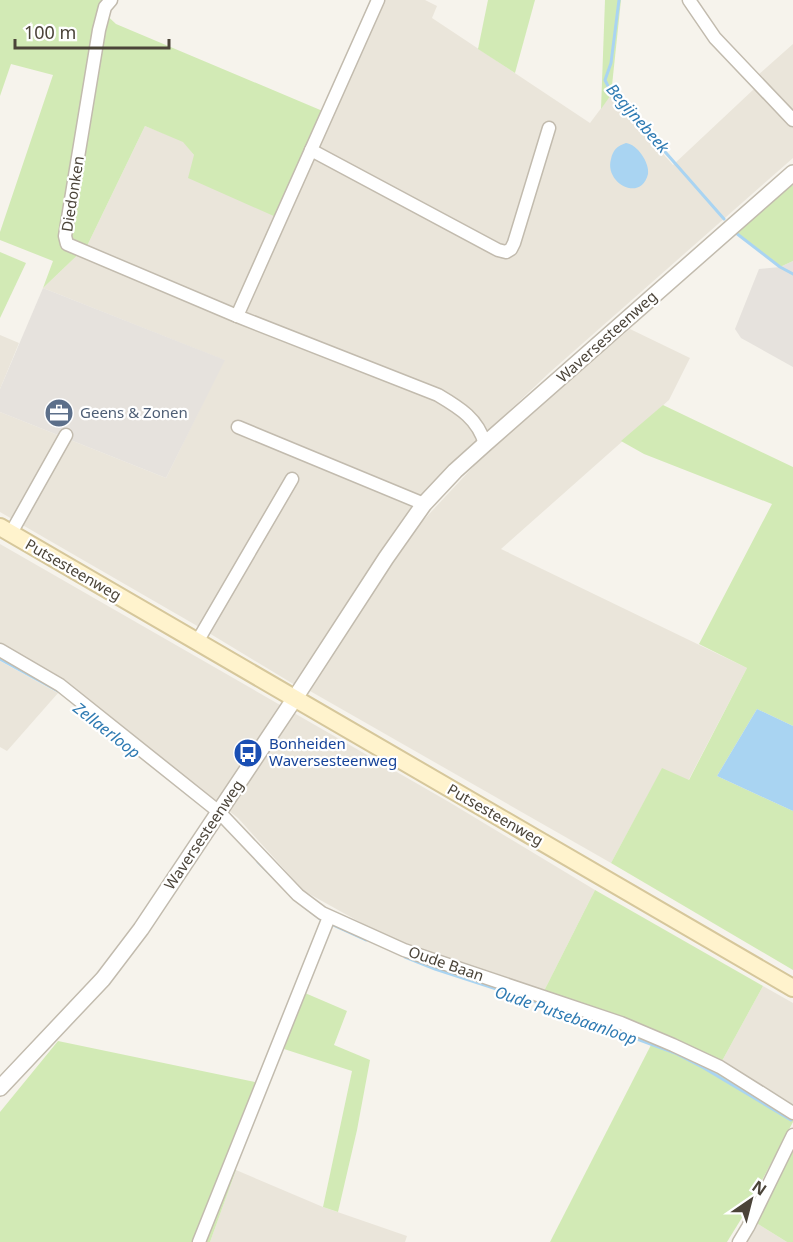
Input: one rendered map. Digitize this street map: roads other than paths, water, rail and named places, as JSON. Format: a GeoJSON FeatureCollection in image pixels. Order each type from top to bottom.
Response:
{"type":"FeatureCollection","features":[{"type":"Feature","properties":{"kind":"main road","name":"Putsesteenweg"},"geometry":{"type":"LineString","coordinates":[[6,530],[793,988]]}},
{"type":"Feature","properties":{"kind":"street","name":"Diedonken"},"geometry":{"type":"LineString","coordinates":[[111,0],[105,7],[99,30],[65,236],[67,244],[237,316],[438,395],[471,418],[481,431],[485,444]]}},
{"type":"Feature","properties":{"kind":"street"},"geometry":{"type":"LineString","coordinates":[[237,316],[378,0]]}},
{"type":"Feature","properties":{"kind":"street"},"geometry":{"type":"LineString","coordinates":[[690,0],[707,28],[727,52],[793,120]]}},
{"type":"Feature","properties":{"kind":"street"},"geometry":{"type":"LineString","coordinates":[[311,150],[498,250],[506,252],[514,243],[549,128]]}},
{"type":"Feature","properties":{"kind":"street","name":"Waversesteenweg"},"geometry":{"type":"LineString","coordinates":[[0,1088],[103,979],[141,929],[424,504],[485,444],[793,173]]}},
{"type":"Feature","properties":{"kind":"street"},"geometry":{"type":"LineString","coordinates":[[238,427],[424,504]]}},
{"type":"Feature","properties":{"kind":"street","name":"Putsesteenweg"},"geometry":{"type":"LineString","coordinates":[[6,530],[66,435]]}},
{"type":"Feature","properties":{"kind":"street"},"geometry":{"type":"LineString","coordinates":[[197,642],[292,479]]}},
{"type":"Feature","properties":{"kind":"street","name":"Oude Baan"},"geometry":{"type":"LineString","coordinates":[[0,650],[60,685],[219,813],[298,895],[329,917],[404,950],[621,1023],[720,1067],[793,1113]]}},
{"type":"Feature","properties":{"kind":"street"},"geometry":{"type":"LineString","coordinates":[[199,1242],[329,917]]}},
{"type":"Feature","properties":{"kind":"street"},"geometry":{"type":"LineString","coordinates":[[739,1242],[793,1135]]}},
{"type":"Feature","properties":{"kind":"water"},"geometry":{"type":"Polygon","coordinates":[[[626,143],[638,150],[647,165],[648,174],[644,183],[638,187],[631,188],[618,182],[610,168],[614,151],[626,143]]]}},
{"type":"Feature","properties":{"kind":"water"},"geometry":{"type":"Polygon","coordinates":[[[757,709],[793,726],[793,811],[717,776],[757,709]]]}},
{"type":"Feature","properties":{"kind":"waterway","name":"Begijnebeek"},"geometry":{"type":"LineString","coordinates":[[619,0],[611,63],[605,80],[609,88],[724,219]]}},
{"type":"Feature","properties":{"kind":"waterway","name":"Begijnebeek"},"geometry":{"type":"LineString","coordinates":[[736,233],[780,267],[793,274]]}},
{"type":"Feature","properties":{"kind":"waterway","name":"Zellaerloop"},"geometry":{"type":"LineString","coordinates":[[0,659],[58,691]]}},
{"type":"Feature","properties":{"kind":"waterway","name":"Zellaerloop"},"geometry":{"type":"LineString","coordinates":[[258,862],[281,885]]}},
{"type":"Feature","properties":{"kind":"waterway","name":"Zellaerloop"},"geometry":{"type":"LineString","coordinates":[[301,904],[323,921]]}},
{"type":"Feature","properties":{"kind":"waterway","name":"Oude Putsebaanloop"},"geometry":{"type":"LineString","coordinates":[[333,925],[366,940]]}},
{"type":"Feature","properties":{"kind":"waterway","name":"Oude Putsebaanloop"},"geometry":{"type":"LineString","coordinates":[[405,957],[675,1053],[791,1120]]}},
{"type":"Feature","properties":{"kind":"place","name":"Geens & Zonen"},"geometry":{"type":"Point","coordinates":[59,413]}},
{"type":"Feature","properties":{"kind":"place","name":"Bonheiden Waversesteenweg"},"geometry":{"type":"Point","coordinates":[248,753]}}]}
